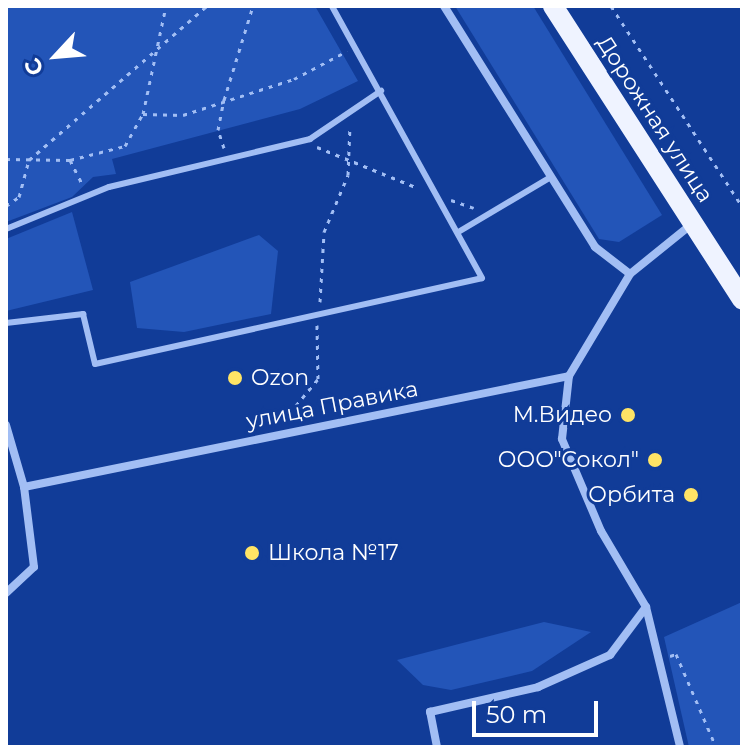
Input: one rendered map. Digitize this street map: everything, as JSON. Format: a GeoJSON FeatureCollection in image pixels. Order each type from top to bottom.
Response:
{"type":"FeatureCollection","features":[{"type":"Feature","properties":{"kind":"main road","name":"Дорожная улица"},"geometry":{"type":"LineString","coordinates":[[553,6],[742,299]]}},
{"type":"Feature","properties":{"kind":"street"},"geometry":{"type":"LineString","coordinates":[[444,6],[595,247],[630,274]]}},
{"type":"Feature","properties":{"kind":"street"},"geometry":{"type":"LineString","coordinates":[[680,747],[646,607],[601,531],[562,439],[569,376],[630,274],[693,223]]}},
{"type":"Feature","properties":{"kind":"street","name":"улица Правика"},"geometry":{"type":"LineString","coordinates":[[24,487],[569,376]]}},
{"type":"Feature","properties":{"kind":"street"},"geometry":{"type":"LineString","coordinates":[[6,425],[24,487],[34,567],[6,593]]}},
{"type":"Feature","properties":{"kind":"street"},"geometry":{"type":"LineString","coordinates":[[437,747],[430,712],[538,687],[610,655],[646,607]]}},
{"type":"Feature","properties":{"kind":"lane"},"geometry":{"type":"LineString","coordinates":[[6,323],[83,314],[95,364],[482,278],[460,231],[332,6]]}},
{"type":"Feature","properties":{"kind":"lane"},"geometry":{"type":"LineString","coordinates":[[6,229],[89,196],[301,141],[381,91]]}},
{"type":"Feature","properties":{"kind":"lane"},"geometry":{"type":"LineString","coordinates":[[460,231],[551,177]]}},
{"type":"Feature","properties":{"kind":"path"},"geometry":{"type":"LineString","coordinates":[[6,159],[70,160],[125,146],[143,114],[163,40],[166,6]]}},
{"type":"Feature","properties":{"kind":"path"},"geometry":{"type":"LineString","coordinates":[[6,206],[19,197],[29,160],[163,40],[207,6]]}},
{"type":"Feature","properties":{"kind":"path"},"geometry":{"type":"LineString","coordinates":[[228,159],[218,130],[253,6]]}},
{"type":"Feature","properties":{"kind":"path"},"geometry":{"type":"LineString","coordinates":[[611,6],[742,206]]}},
{"type":"Feature","properties":{"kind":"path"},"geometry":{"type":"LineString","coordinates":[[143,114],[183,115],[294,79],[355,46]]}},
{"type":"Feature","properties":{"kind":"path"},"geometry":{"type":"LineString","coordinates":[[278,427],[318,379],[317,315],[324,232],[349,160],[351,111]]}},
{"type":"Feature","properties":{"kind":"path"},"geometry":{"type":"LineString","coordinates":[[301,141],[440,197],[489,213]]}},
{"type":"Feature","properties":{"kind":"path"},"geometry":{"type":"LineString","coordinates":[[70,160],[89,196]]}},
{"type":"Feature","properties":{"kind":"path"},"geometry":{"type":"LineString","coordinates":[[658,659],[676,654],[716,747]]}},
{"type":"Feature","properties":{"kind":"shaded area"},"geometry":{"type":"Polygon","coordinates":[[[6,6],[315,6],[358,81],[300,109],[112,159],[116,174],[93,177],[72,197],[6,222],[6,6]]]}},
{"type":"Feature","properties":{"kind":"shaded area"},"geometry":{"type":"Polygon","coordinates":[[[455,6],[533,6],[662,215],[619,242],[599,239],[455,6]]]}},
{"type":"Feature","properties":{"kind":"shaded area"},"geometry":{"type":"Polygon","coordinates":[[[72,212],[93,290],[6,311],[6,239],[72,212]]]}},
{"type":"Feature","properties":{"kind":"shaded area"},"geometry":{"type":"Polygon","coordinates":[[[259,235],[278,251],[271,314],[184,332],[137,328],[130,282],[259,235]]]}},
{"type":"Feature","properties":{"kind":"shaded area"},"geometry":{"type":"Polygon","coordinates":[[[742,602],[742,747],[689,747],[664,637],[742,602]]]}},
{"type":"Feature","properties":{"kind":"shaded area"},"geometry":{"type":"Polygon","coordinates":[[[544,622],[591,632],[532,671],[451,690],[423,685],[397,660],[544,622]]]}},
{"type":"Feature","properties":{"kind":"place","name":"Ozon"},"geometry":{"type":"Point","coordinates":[235,378]}},
{"type":"Feature","properties":{"kind":"place","name":"М.Видео"},"geometry":{"type":"Point","coordinates":[628,415]}},
{"type":"Feature","properties":{"kind":"place","name":"ООО\"Сокол\""},"geometry":{"type":"Point","coordinates":[655,460]}},
{"type":"Feature","properties":{"kind":"place","name":"Орбита"},"geometry":{"type":"Point","coordinates":[691,495]}},
{"type":"Feature","properties":{"kind":"place","name":"Школа №17"},"geometry":{"type":"Point","coordinates":[252,553]}}]}
